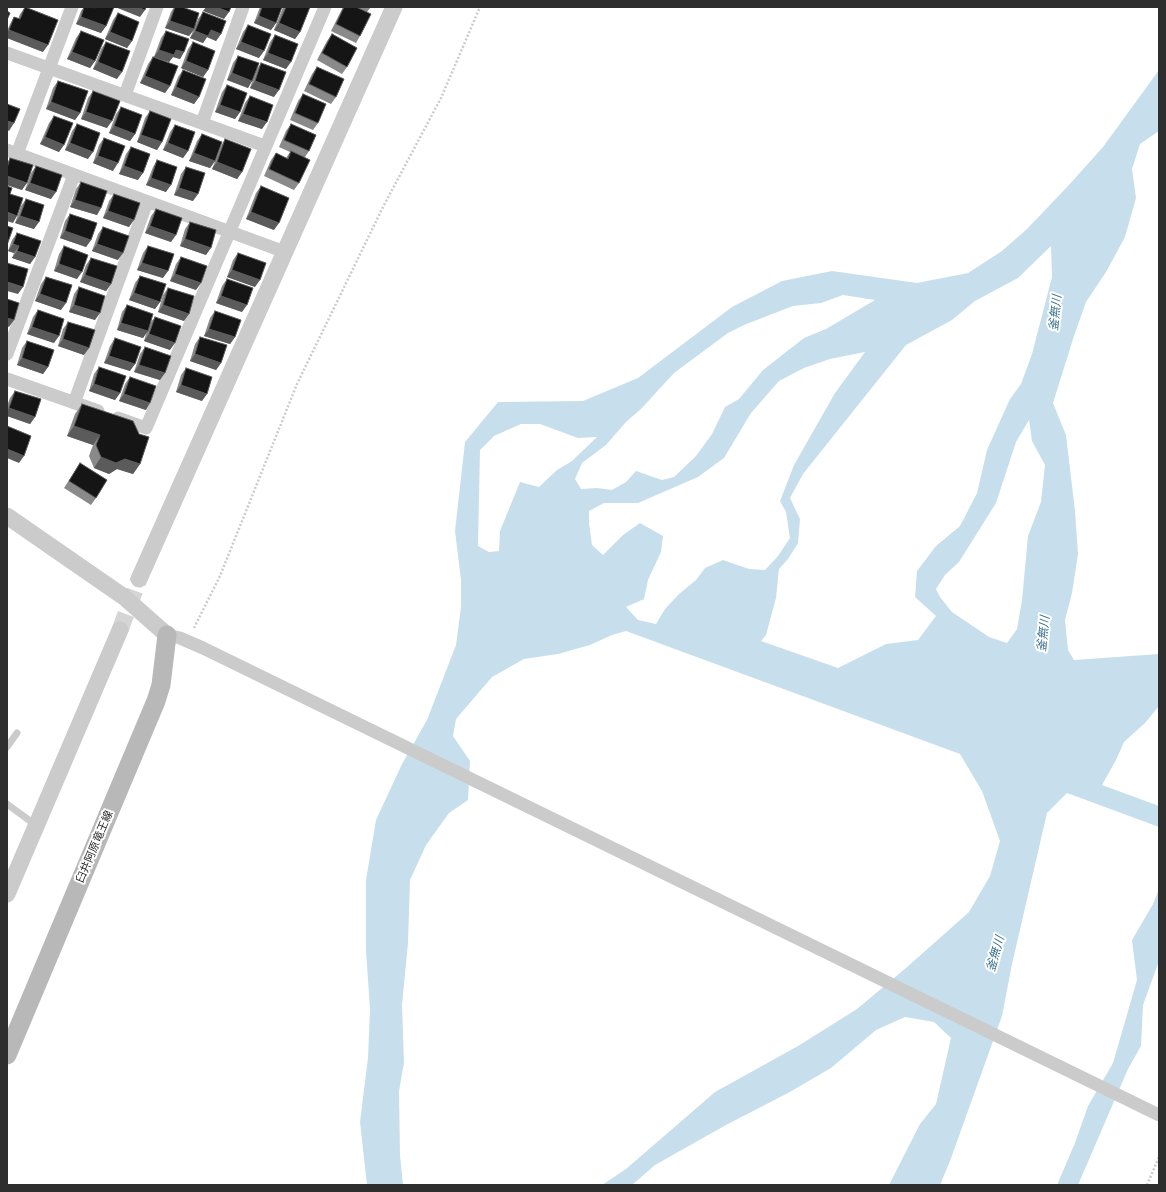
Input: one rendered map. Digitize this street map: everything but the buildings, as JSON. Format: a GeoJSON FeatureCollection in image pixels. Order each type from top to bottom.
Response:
{"type":"FeatureCollection","features":[{"type":"Feature","properties":{"kind":"main road","name":"臼井阿原竜王線"},"geometry":{"type":"LineString","coordinates":[[7,1055],[156,701],[161,685],[167,635]]}},
{"type":"Feature","properties":{"kind":"street"},"geometry":{"type":"LineString","coordinates":[[72,7],[50,68],[12,152],[285,252]]}},
{"type":"Feature","properties":{"kind":"street"},"geometry":{"type":"LineString","coordinates":[[125,95],[158,7]]}},
{"type":"Feature","properties":{"kind":"street"},"geometry":{"type":"LineString","coordinates":[[202,124],[243,7]]}},
{"type":"Feature","properties":{"kind":"street"},"geometry":{"type":"LineString","coordinates":[[7,379],[146,428],[325,7]]}},
{"type":"Feature","properties":{"kind":"street"},"geometry":{"type":"LineString","coordinates":[[139,579],[394,7]]}},
{"type":"Feature","properties":{"kind":"street"},"geometry":{"type":"LineString","coordinates":[[7,53],[265,146]]}},
{"type":"Feature","properties":{"kind":"street"},"geometry":{"type":"LineString","coordinates":[[7,354],[74,175]]}},
{"type":"Feature","properties":{"kind":"street"},"geometry":{"type":"LineString","coordinates":[[74,402],[147,202]]}},
{"type":"Feature","properties":{"kind":"street"},"geometry":{"type":"LineString","coordinates":[[7,516],[124,597],[167,635],[201,647],[1159,1115]]}},
{"type":"Feature","properties":{"kind":"street"},"geometry":{"type":"LineString","coordinates":[[7,894],[120,630]]}},
{"type":"Feature","properties":{"kind":"lane"},"geometry":{"type":"LineString","coordinates":[[7,747],[17,733]]}},
{"type":"Feature","properties":{"kind":"lane"},"geometry":{"type":"LineString","coordinates":[[7,804],[37,826]]}},
{"type":"Feature","properties":{"kind":"path"},"geometry":{"type":"LineString","coordinates":[[187,641],[220,576],[297,384],[383,207],[441,98],[480,7]]}},
{"type":"Feature","properties":{"kind":"path"},"geometry":{"type":"LineString","coordinates":[[1147,1185],[1159,1157]]}},
{"type":"Feature","properties":{"kind":"water","name":"釜無川"},"geometry":{"type":"Polygon","coordinates":[[[1159,70],[1159,131],[1140,144],[1132,169],[1136,198],[1125,237],[1106,272],[1086,302],[1053,403],[1066,435],[1075,511],[1078,554],[1072,593],[1065,620],[1068,650],[1074,660],[1159,654],[1159,706],[1145,723],[1124,742],[1102,785],[1159,806],[1159,827],[1067,793],[1047,813],[1012,964],[1002,1016],[940,1185],[889,1185],[920,1124],[936,1104],[951,1038],[934,1022],[905,1017],[876,1030],[831,1068],[655,1165],[632,1185],[602,1185],[626,1169],[715,1092],[798,1046],[857,1009],[906,968],[969,912],[990,876],[1000,841],[982,791],[960,754],[626,631],[612,635],[590,645],[558,654],[524,659],[492,677],[456,719],[453,736],[470,761],[468,800],[449,813],[426,845],[410,880],[408,943],[402,1005],[404,1063],[399,1091],[400,1155],[403,1185],[367,1185],[360,1122],[368,1058],[370,1009],[366,951],[366,880],[376,820],[402,764],[427,720],[456,645],[461,607],[461,580],[455,531],[465,442],[498,402],[583,401],[638,378],[732,307],[782,281],[832,271],[917,283],[968,273],[1002,251],[1027,229],[1103,147],[1159,70]],[[1051,246],[1018,278],[975,301],[952,320],[906,345],[803,474],[790,498],[800,519],[798,543],[788,559],[779,569],[776,598],[766,635],[761,641],[838,668],[886,644],[918,640],[936,616],[915,597],[917,571],[936,546],[960,526],[977,493],[987,450],[1010,399],[1021,384],[1032,354],[1052,277],[1051,246]],[[843,295],[821,303],[793,306],[744,325],[728,333],[674,373],[641,409],[626,422],[606,445],[582,463],[575,479],[581,489],[597,488],[612,490],[626,482],[636,471],[662,480],[674,477],[696,456],[712,434],[725,407],[739,399],[763,370],[804,338],[826,329],[875,300],[843,295]],[[865,352],[830,359],[804,368],[779,381],[751,413],[724,458],[698,477],[638,503],[604,503],[589,511],[592,545],[603,555],[623,535],[640,523],[663,536],[661,552],[648,580],[644,599],[626,607],[638,620],[656,624],[665,609],[679,594],[696,580],[705,568],[723,560],[749,569],[765,570],[778,556],[790,538],[786,512],[780,501],[794,465],[835,393],[865,352]],[[1029,420],[1016,442],[996,503],[959,562],[945,575],[936,589],[940,597],[952,612],[989,637],[1007,643],[1017,629],[1022,600],[1028,536],[1041,502],[1045,465],[1032,441],[1029,420]],[[521,424],[494,436],[480,450],[478,546],[489,552],[499,551],[500,531],[520,482],[539,487],[557,470],[572,461],[597,437],[578,438],[540,424],[521,424]]]}},
{"type":"Feature","properties":{"kind":"water"},"geometry":{"type":"Polygon","coordinates":[[[1159,889],[1159,961],[1143,1005],[1141,1046],[1128,1069],[1078,1185],[1057,1185],[1075,1143],[1088,1106],[1113,1063],[1137,980],[1132,940],[1153,904],[1159,889]]]}},
{"type":"Feature","properties":{"kind":"tunnel"},"geometry":{"type":"LineString","coordinates":[[120,630],[139,579]]}}]}
